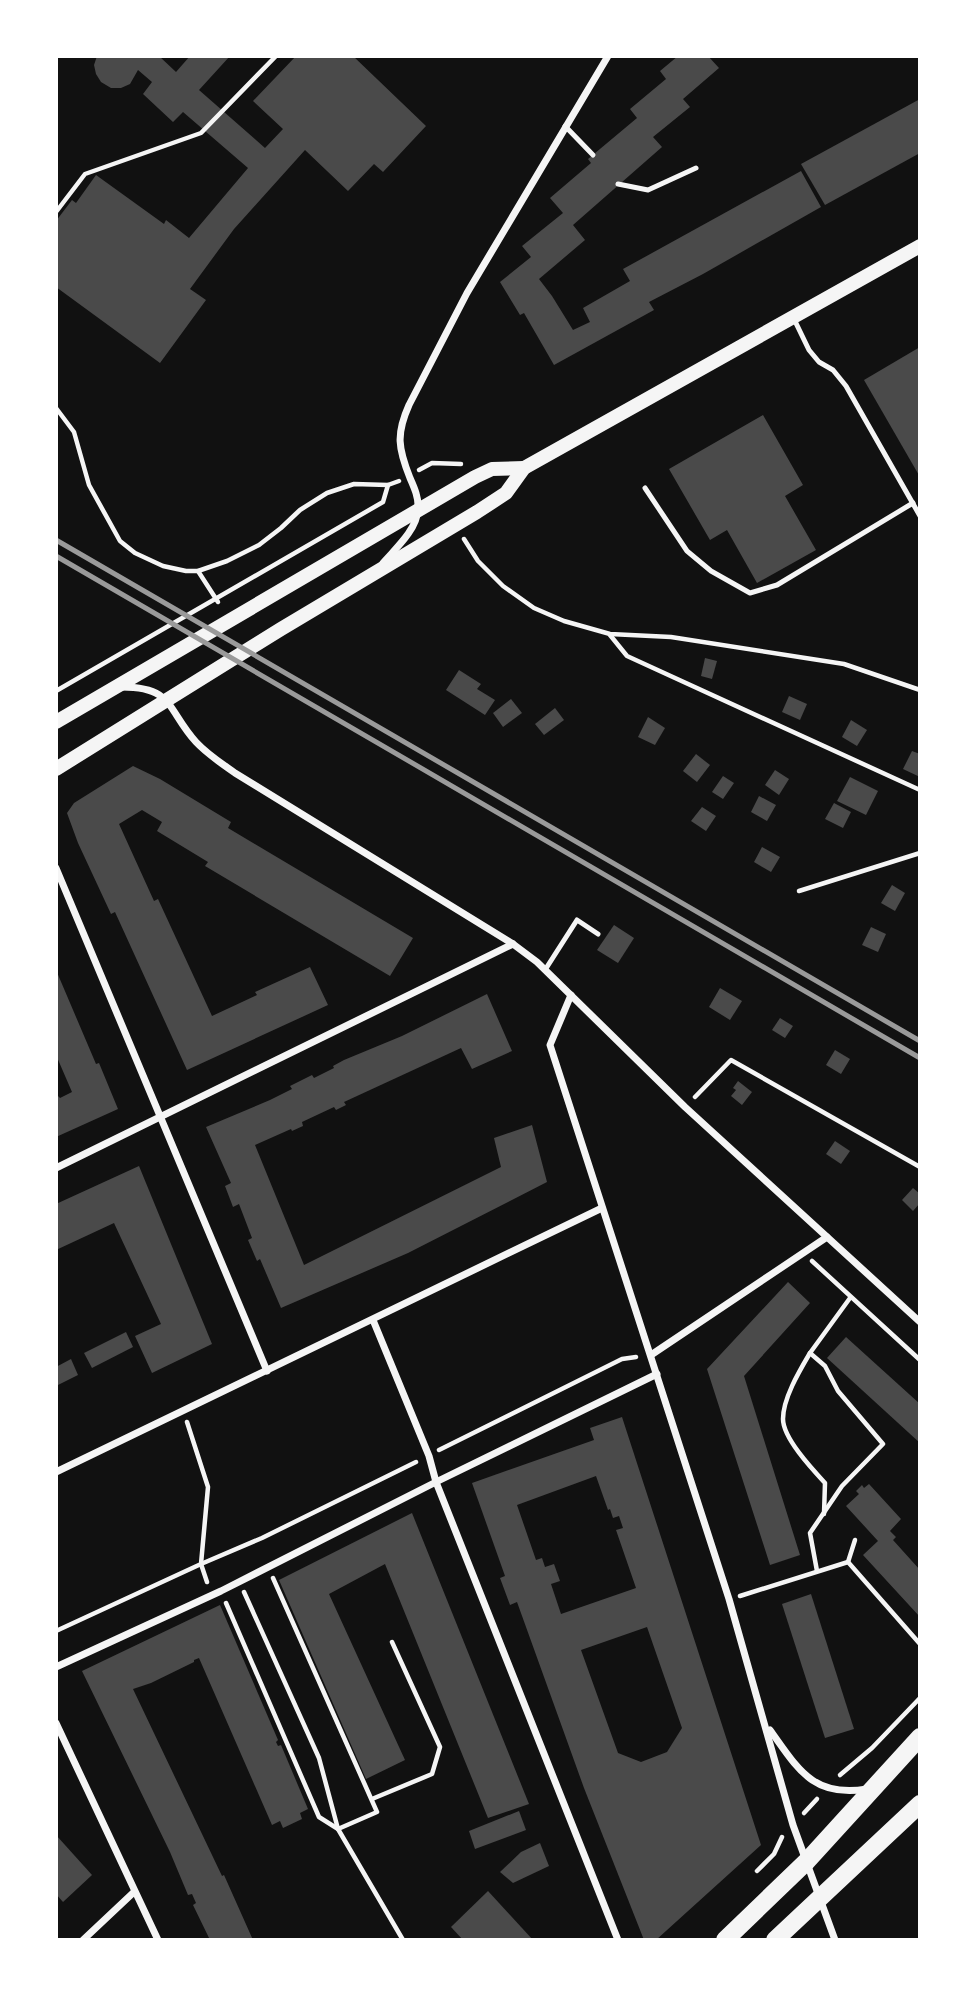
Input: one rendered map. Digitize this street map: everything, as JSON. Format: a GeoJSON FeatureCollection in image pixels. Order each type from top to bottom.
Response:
{"type":"FeatureCollection","features":[{"type":"Feature","properties":{"kind":"main road"},"geometry":{"type":"LineString","coordinates":[[56,769],[506,494],[524,468],[920,246]]}},
{"type":"Feature","properties":{"kind":"main road"},"geometry":{"type":"LineString","coordinates":[[56,722],[419,508],[492,469],[524,468]]}},
{"type":"Feature","properties":{"kind":"main road"},"geometry":{"type":"LineString","coordinates":[[725,1940],[807,1861],[920,1737]]}},
{"type":"Feature","properties":{"kind":"main road"},"geometry":{"type":"LineString","coordinates":[[775,1940],[920,1804]]}},
{"type":"Feature","properties":{"kind":"street"},"geometry":{"type":"LineString","coordinates":[[373,575],[407,534],[419,508],[416,489],[400,446],[401,421],[441,341],[608,56]]}},
{"type":"Feature","properties":{"kind":"street"},"geometry":{"type":"LineString","coordinates":[[117,687],[140,687],[157,693],[167,700],[194,741],[235,773],[513,944],[545,970],[685,1107],[920,1322]]}},
{"type":"Feature","properties":{"kind":"street"},"geometry":{"type":"LineString","coordinates":[[56,868],[267,1371]]}},
{"type":"Feature","properties":{"kind":"street"},"geometry":{"type":"LineString","coordinates":[[56,1168],[513,944]]}},
{"type":"Feature","properties":{"kind":"street"},"geometry":{"type":"LineString","coordinates":[[571,995],[550,1045],[729,1600],[793,1825],[835,1940]]}},
{"type":"Feature","properties":{"kind":"street"},"geometry":{"type":"LineString","coordinates":[[56,1472],[602,1208]]}},
{"type":"Feature","properties":{"kind":"street"},"geometry":{"type":"LineString","coordinates":[[651,1355],[827,1237]]}},
{"type":"Feature","properties":{"kind":"street"},"geometry":{"type":"LineString","coordinates":[[373,1320],[429,1456],[436,1482],[618,1940]]}},
{"type":"Feature","properties":{"kind":"street"},"geometry":{"type":"LineString","coordinates":[[56,1667],[221,1591],[657,1374]]}},
{"type":"Feature","properties":{"kind":"street"},"geometry":{"type":"LineString","coordinates":[[56,1723],[158,1940]]}},
{"type":"Feature","properties":{"kind":"street"},"geometry":{"type":"LineString","coordinates":[[765,1723],[798,1769],[811,1781],[847,1792],[874,1787]]}},
{"type":"Feature","properties":{"kind":"street"},"geometry":{"type":"LineString","coordinates":[[83,1940],[134,1892]]}},
{"type":"Feature","properties":{"kind":"lane"},"geometry":{"type":"LineString","coordinates":[[565,126],[593,155]]}},
{"type":"Feature","properties":{"kind":"lane"},"geometry":{"type":"LineString","coordinates":[[618,184],[648,190],[696,169]]}},
{"type":"Feature","properties":{"kind":"lane"},"geometry":{"type":"LineString","coordinates":[[793,317],[809,350],[819,362],[833,370],[846,386],[920,516]]}},
{"type":"Feature","properties":{"kind":"lane"},"geometry":{"type":"LineString","coordinates":[[645,488],[687,551],[711,571],[750,593],[777,585],[912,503]]}},
{"type":"Feature","properties":{"kind":"lane"},"geometry":{"type":"LineString","coordinates":[[545,970],[577,920],[598,934]]}},
{"type":"Feature","properties":{"kind":"path"},"geometry":{"type":"LineString","coordinates":[[56,212],[85,174],[201,133],[276,56]]}},
{"type":"Feature","properties":{"kind":"path"},"geometry":{"type":"LineString","coordinates":[[56,408],[74,432],[89,485],[120,541],[135,553],[163,566],[198,571],[227,561],[259,545],[300,510],[327,494],[354,484],[388,485],[383,502],[56,691]]}},
{"type":"Feature","properties":{"kind":"path"},"geometry":{"type":"LineString","coordinates":[[455,526],[478,561],[503,586],[544,612],[564,621],[610,634],[671,637],[844,664],[920,690]]}},
{"type":"Feature","properties":{"kind":"path"},"geometry":{"type":"LineString","coordinates":[[198,571],[212,591]]}},
{"type":"Feature","properties":{"kind":"path"},"geometry":{"type":"LineString","coordinates":[[610,634],[627,656],[920,790]]}},
{"type":"Feature","properties":{"kind":"path"},"geometry":{"type":"LineString","coordinates":[[799,891],[920,853]]}},
{"type":"Feature","properties":{"kind":"path"},"geometry":{"type":"LineString","coordinates":[[685,1107],[731,1060],[920,1167]]}},
{"type":"Feature","properties":{"kind":"path"},"geometry":{"type":"LineString","coordinates":[[804,1253],[920,1360]]}},
{"type":"Feature","properties":{"kind":"path"},"geometry":{"type":"LineString","coordinates":[[824,1514],[825,1483],[799,1454],[783,1420],[794,1379],[850,1298]]}},
{"type":"Feature","properties":{"kind":"path"},"geometry":{"type":"LineString","coordinates":[[810,1353],[825,1366],[838,1391],[883,1444],[842,1486],[810,1533],[817,1571]]}},
{"type":"Feature","properties":{"kind":"path"},"geometry":{"type":"LineString","coordinates":[[56,1631],[201,1563],[262,1538],[622,1359],[651,1355]]}},
{"type":"Feature","properties":{"kind":"path"},"geometry":{"type":"LineString","coordinates":[[183,1411],[208,1487],[201,1563],[211,1594]]}},
{"type":"Feature","properties":{"kind":"path"},"geometry":{"type":"LineString","coordinates":[[848,1562],[855,1540]]}},
{"type":"Feature","properties":{"kind":"path"},"geometry":{"type":"LineString","coordinates":[[729,1600],[848,1562]]}},
{"type":"Feature","properties":{"kind":"path"},"geometry":{"type":"LineString","coordinates":[[848,1562],[920,1644]]}},
{"type":"Feature","properties":{"kind":"path"},"geometry":{"type":"LineString","coordinates":[[269,1567],[274,1584],[377,1812],[338,1829]]}},
{"type":"Feature","properties":{"kind":"path"},"geometry":{"type":"LineString","coordinates":[[239,1582],[319,1758],[338,1829],[403,1940]]}},
{"type":"Feature","properties":{"kind":"path"},"geometry":{"type":"LineString","coordinates":[[221,1591],[319,1817],[338,1829]]}},
{"type":"Feature","properties":{"kind":"path"},"geometry":{"type":"LineString","coordinates":[[372,1799],[432,1774],[440,1747],[392,1642]]}},
{"type":"Feature","properties":{"kind":"building"},"geometry":{"type":"Polygon","coordinates":[[[97,56],[159,56],[176,72],[190,56],[230,56],[199,90],[265,148],[283,129],[253,101],[296,56],[353,56],[426,126],[383,172],[374,164],[348,191],[305,150],[234,229],[190,289],[206,300],[160,363],[56,287],[56,221],[72,200],[76,203],[96,175],[164,224],[166,220],[189,238],[248,168],[183,112],[173,122],[143,94],[152,82],[138,70],[130,84],[121,88],[111,88],[101,82],[94,65],[97,56]]]}},
{"type":"Feature","properties":{"kind":"building"},"geometry":{"type":"Polygon","coordinates":[[[678,56],[708,56],[719,68],[683,99],[690,107],[653,137],[662,147],[573,225],[585,240],[539,279],[573,330],[590,322],[583,308],[630,281],[623,269],[801,171],[821,207],[649,302],[654,310],[554,365],[524,313],[520,315],[500,282],[531,257],[522,246],[563,213],[550,198],[591,163],[588,159],[637,118],[630,109],[666,79],[660,71],[678,56]]]}},
{"type":"Feature","properties":{"kind":"building"},"geometry":{"type":"Polygon","coordinates":[[[920,99],[920,153],[825,205],[801,164],[920,99]]]}},
{"type":"Feature","properties":{"kind":"building"},"geometry":{"type":"Polygon","coordinates":[[[920,347],[920,477],[864,380],[920,347]]]}},
{"type":"Feature","properties":{"kind":"building"},"geometry":{"type":"Polygon","coordinates":[[[763,415],[803,485],[785,496],[816,550],[757,583],[727,530],[710,540],[669,469],[763,415]]]}},
{"type":"Feature","properties":{"kind":"building"},"geometry":{"type":"Polygon","coordinates":[[[705,658],[717,661],[712,679],[701,676],[705,658]]]}},
{"type":"Feature","properties":{"kind":"building"},"geometry":{"type":"Polygon","coordinates":[[[459,670],[481,684],[477,689],[495,700],[485,715],[446,690],[459,670]]]}},
{"type":"Feature","properties":{"kind":"building"},"geometry":{"type":"Polygon","coordinates":[[[789,696],[807,704],[800,720],[782,712],[789,696]]]}},
{"type":"Feature","properties":{"kind":"building"},"geometry":{"type":"Polygon","coordinates":[[[511,699],[522,713],[503,727],[493,713],[511,699]]]}},
{"type":"Feature","properties":{"kind":"building"},"geometry":{"type":"Polygon","coordinates":[[[555,708],[564,720],[544,735],[535,724],[555,708]]]}},
{"type":"Feature","properties":{"kind":"building"},"geometry":{"type":"Polygon","coordinates":[[[648,717],[665,728],[655,745],[638,737],[648,717]]]}},
{"type":"Feature","properties":{"kind":"building"},"geometry":{"type":"Polygon","coordinates":[[[851,720],[867,730],[857,746],[842,737],[851,720]]]}},
{"type":"Feature","properties":{"kind":"building"},"geometry":{"type":"Polygon","coordinates":[[[912,751],[920,754],[920,777],[903,769],[912,751]]]}},
{"type":"Feature","properties":{"kind":"building"},"geometry":{"type":"Polygon","coordinates":[[[696,754],[710,765],[697,782],[683,771],[696,754]]]}},
{"type":"Feature","properties":{"kind":"building"},"geometry":{"type":"Polygon","coordinates":[[[133,766],[160,779],[231,822],[228,828],[413,938],[390,976],[205,866],[208,862],[157,831],[162,822],[142,810],[119,824],[154,901],[158,899],[212,1016],[257,995],[255,992],[310,967],[328,1005],[187,1070],[115,912],[111,914],[67,813],[74,803],[133,766]]]}},
{"type":"Feature","properties":{"kind":"building"},"geometry":{"type":"Polygon","coordinates":[[[775,770],[789,779],[779,795],[765,785],[775,770]]]}},
{"type":"Feature","properties":{"kind":"building"},"geometry":{"type":"Polygon","coordinates":[[[723,776],[734,783],[723,799],[712,792],[723,776]]]}},
{"type":"Feature","properties":{"kind":"building"},"geometry":{"type":"Polygon","coordinates":[[[850,777],[878,791],[866,815],[837,801],[850,777]]]}},
{"type":"Feature","properties":{"kind":"building"},"geometry":{"type":"Polygon","coordinates":[[[759,796],[776,805],[767,821],[751,812],[759,796]]]}},
{"type":"Feature","properties":{"kind":"building"},"geometry":{"type":"Polygon","coordinates":[[[834,803],[851,812],[843,828],[825,819],[834,803]]]}},
{"type":"Feature","properties":{"kind":"building"},"geometry":{"type":"Polygon","coordinates":[[[702,807],[716,816],[706,831],[691,821],[702,807]]]}},
{"type":"Feature","properties":{"kind":"building"},"geometry":{"type":"Polygon","coordinates":[[[762,847],[780,857],[771,872],[754,862],[762,847]]]}},
{"type":"Feature","properties":{"kind":"building"},"geometry":{"type":"Polygon","coordinates":[[[892,885],[905,893],[895,911],[881,903],[892,885]]]}},
{"type":"Feature","properties":{"kind":"building"},"geometry":{"type":"Polygon","coordinates":[[[614,925],[634,938],[618,963],[597,950],[614,925]]]}},
{"type":"Feature","properties":{"kind":"building"},"geometry":{"type":"Polygon","coordinates":[[[871,927],[886,934],[878,952],[862,945],[871,927]]]}},
{"type":"Feature","properties":{"kind":"building"},"geometry":{"type":"Polygon","coordinates":[[[56,970],[118,1109],[56,1137],[56,1094],[60,1098],[72,1092],[56,1055],[56,970]]]}},
{"type":"Feature","properties":{"kind":"building"},"geometry":{"type":"Polygon","coordinates":[[[720,988],[742,1001],[730,1020],[709,1007],[720,988]]]}},
{"type":"Feature","properties":{"kind":"building"},"geometry":{"type":"Polygon","coordinates":[[[487,994],[512,1051],[472,1069],[461,1048],[344,1102],[346,1105],[336,1110],[334,1107],[302,1122],[303,1126],[255,1145],[304,1265],[501,1167],[494,1138],[532,1125],[547,1182],[408,1253],[281,1308],[260,1259],[257,1261],[248,1240],[252,1238],[239,1204],[233,1207],[225,1186],[231,1183],[206,1127],[270,1100],[312,1075],[314,1078],[344,1060],[402,1036],[487,994]]]}},
{"type":"Feature","properties":{"kind":"building"},"geometry":{"type":"Polygon","coordinates":[[[780,1018],[793,1026],[785,1038],[772,1030],[780,1018]]]}},
{"type":"Feature","properties":{"kind":"building"},"geometry":{"type":"Polygon","coordinates":[[[835,1050],[850,1059],[841,1074],[826,1065],[835,1050]]]}},
{"type":"Feature","properties":{"kind":"building"},"geometry":{"type":"Polygon","coordinates":[[[738,1081],[752,1092],[742,1105],[731,1096],[738,1081]]]}},
{"type":"Feature","properties":{"kind":"building"},"geometry":{"type":"Polygon","coordinates":[[[835,1141],[850,1151],[841,1164],[826,1154],[835,1141]]]}},
{"type":"Feature","properties":{"kind":"building"},"geometry":{"type":"Polygon","coordinates":[[[139,1166],[212,1344],[152,1373],[135,1336],[161,1324],[114,1223],[56,1250],[56,1204],[139,1166]]]}},
{"type":"Feature","properties":{"kind":"building"},"geometry":{"type":"Polygon","coordinates":[[[913,1188],[920,1194],[920,1203],[913,1211],[902,1200],[913,1188]]]}},
{"type":"Feature","properties":{"kind":"building"},"geometry":{"type":"Polygon","coordinates":[[[788,1282],[810,1303],[744,1376],[800,1555],[770,1565],[707,1369],[788,1282]]]}},
{"type":"Feature","properties":{"kind":"building"},"geometry":{"type":"Polygon","coordinates":[[[126,1332],[133,1347],[92,1368],[84,1353],[126,1332]]]}},
{"type":"Feature","properties":{"kind":"building"},"geometry":{"type":"Polygon","coordinates":[[[846,1337],[920,1404],[920,1443],[827,1358],[846,1337]]]}},
{"type":"Feature","properties":{"kind":"building"},"geometry":{"type":"Polygon","coordinates":[[[71,1359],[78,1375],[56,1386],[56,1367],[71,1359]]]}},
{"type":"Feature","properties":{"kind":"building"},"geometry":{"type":"Polygon","coordinates":[[[622,1417],[761,1845],[656,1940],[644,1940],[584,1788],[517,1602],[510,1605],[500,1578],[505,1576],[472,1483],[594,1440],[590,1428],[622,1417]],[[596,1476],[517,1505],[536,1560],[542,1558],[545,1567],[554,1564],[560,1581],[551,1584],[561,1614],[636,1588],[616,1530],[623,1528],[619,1516],[613,1518],[610,1509],[608,1510],[596,1476]],[[647,1627],[581,1650],[618,1753],[641,1762],[667,1752],[682,1728],[647,1627]]]}},
{"type":"Feature","properties":{"kind":"building"},"geometry":{"type":"Polygon","coordinates":[[[869,1484],[901,1519],[890,1531],[896,1537],[893,1540],[920,1570],[920,1617],[863,1555],[878,1541],[846,1506],[859,1494],[856,1491],[862,1485],[864,1488],[869,1484]]]}},
{"type":"Feature","properties":{"kind":"building"},"geometry":{"type":"Polygon","coordinates":[[[412,1513],[529,1804],[488,1818],[385,1564],[329,1594],[405,1760],[366,1779],[279,1580],[412,1513]]]}},
{"type":"Feature","properties":{"kind":"building"},"geometry":{"type":"Polygon","coordinates":[[[811,1594],[854,1729],[825,1738],[782,1604],[811,1594]]]}},
{"type":"Feature","properties":{"kind":"building"},"geometry":{"type":"Polygon","coordinates":[[[220,1605],[278,1740],[276,1742],[278,1746],[281,1745],[308,1809],[300,1813],[302,1819],[283,1828],[280,1821],[272,1825],[199,1658],[151,1683],[133,1689],[253,1940],[210,1940],[193,1905],[196,1903],[192,1894],[188,1895],[170,1852],[82,1671],[220,1605]]]}},
{"type":"Feature","properties":{"kind":"building"},"geometry":{"type":"Polygon","coordinates":[[[519,1811],[526,1830],[475,1849],[469,1831],[519,1811]]]}},
{"type":"Feature","properties":{"kind":"building"},"geometry":{"type":"Polygon","coordinates":[[[56,1835],[92,1875],[63,1902],[56,1894],[56,1835]]]}},
{"type":"Feature","properties":{"kind":"building"},"geometry":{"type":"Polygon","coordinates":[[[540,1843],[549,1866],[513,1883],[500,1872],[521,1852],[540,1843]]]}},
{"type":"Feature","properties":{"kind":"building"},"geometry":{"type":"Polygon","coordinates":[[[488,1891],[533,1940],[463,1940],[451,1927],[488,1891]]]}},
{"type":"Feature","properties":{"kind":"railway"},"geometry":{"type":"LineString","coordinates":[[56,540],[920,1041]]}},
{"type":"Feature","properties":{"kind":"railway"},"geometry":{"type":"LineString","coordinates":[[56,556],[920,1058]]}}]}
